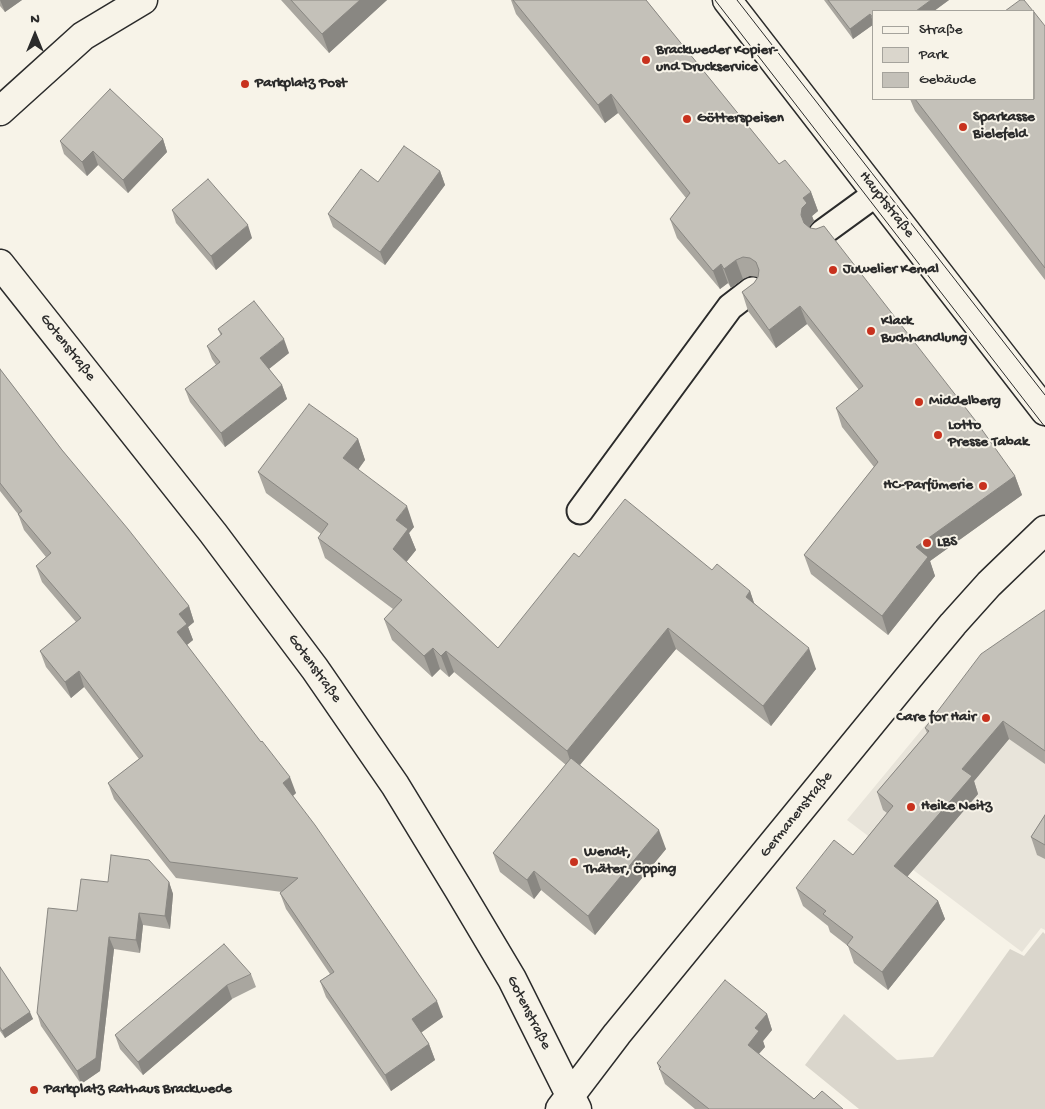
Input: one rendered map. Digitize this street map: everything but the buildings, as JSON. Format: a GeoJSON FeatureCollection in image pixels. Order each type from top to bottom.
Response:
{"type":"FeatureCollection","features":[{"type":"Feature","properties":{"kind":"street"},"geometry":{"type":"LineString","coordinates":[[0,111],[83,36],[143,0]]}},
{"type":"Feature","properties":{"kind":"street","name":"Hauptstraße"},"geometry":{"type":"LineString","coordinates":[[727,0],[1045,411]]}},
{"type":"Feature","properties":{"kind":"street","name":"Gotenstraße"},"geometry":{"type":"LineString","coordinates":[[0,264],[219,541],[315,669],[390,777],[512,980],[569,1105]]}},
{"type":"Feature","properties":{"kind":"street","name":"Germanenstraße"},"geometry":{"type":"LineString","coordinates":[[569,1105],[611,1041],[915,669],[989,584],[1045,530]]}},
{"type":"Feature","properties":{"kind":"lane"},"geometry":{"type":"LineString","coordinates":[[822,233],[877,193]]}},
{"type":"Feature","properties":{"kind":"lane"},"geometry":{"type":"LineString","coordinates":[[580,511],[730,307],[752,290]]}},
{"type":"Feature","properties":{"kind":"shaded area"},"geometry":{"type":"Polygon","coordinates":[[[1045,628],[1045,930],[1041,928],[1022,952],[847,820],[976,664],[1045,628]]]}},
{"type":"Feature","properties":{"kind":"green space"},"geometry":{"type":"Polygon","coordinates":[[[1043,932],[1045,934],[1045,1109],[859,1109],[805,1065],[844,1014],[897,1060],[933,1057],[1010,949],[1024,956],[1043,932]]]}},
{"type":"Feature","properties":{"kind":"tram line"},"geometry":{"type":"LineString","coordinates":[[715,0],[1045,427]]}},
{"type":"Feature","properties":{"kind":"tram line"},"geometry":{"type":"LineString","coordinates":[[737,0],[1045,395]]}},
{"type":"Feature","properties":{"kind":"place","name":"Brackweder Kopier- und Druckservice"},"geometry":{"type":"Point","coordinates":[646,60]}},
{"type":"Feature","properties":{"kind":"place","name":"Parkplatz Post"},"geometry":{"type":"Point","coordinates":[245,84]}},
{"type":"Feature","properties":{"kind":"place","name":"Götterspeisen"},"geometry":{"type":"Point","coordinates":[687,119]}},
{"type":"Feature","properties":{"kind":"place","name":"Sparkasse Bielefeld"},"geometry":{"type":"Point","coordinates":[963,127]}},
{"type":"Feature","properties":{"kind":"place","name":"Juwelier Kemal"},"geometry":{"type":"Point","coordinates":[833,270]}},
{"type":"Feature","properties":{"kind":"place","name":"Klack Buchhandlung"},"geometry":{"type":"Point","coordinates":[871,331]}},
{"type":"Feature","properties":{"kind":"place","name":"Middelberg"},"geometry":{"type":"Point","coordinates":[919,402]}},
{"type":"Feature","properties":{"kind":"place","name":"Lotto Presse Tabak"},"geometry":{"type":"Point","coordinates":[938,435]}},
{"type":"Feature","properties":{"kind":"place","name":"HC-Parfümerie"},"geometry":{"type":"Point","coordinates":[983,486]}},
{"type":"Feature","properties":{"kind":"place","name":"LBS"},"geometry":{"type":"Point","coordinates":[927,543]}},
{"type":"Feature","properties":{"kind":"place","name":"Care for Hair"},"geometry":{"type":"Point","coordinates":[986,718]}},
{"type":"Feature","properties":{"kind":"place","name":"Heike Neitz"},"geometry":{"type":"Point","coordinates":[911,807]}},
{"type":"Feature","properties":{"kind":"place","name":"Wendt, Thäter, Öpping"},"geometry":{"type":"Point","coordinates":[574,862]}},
{"type":"Feature","properties":{"kind":"place","name":"Parkplatz Rathaus Brackwede"},"geometry":{"type":"Point","coordinates":[34,1090]}}]}
